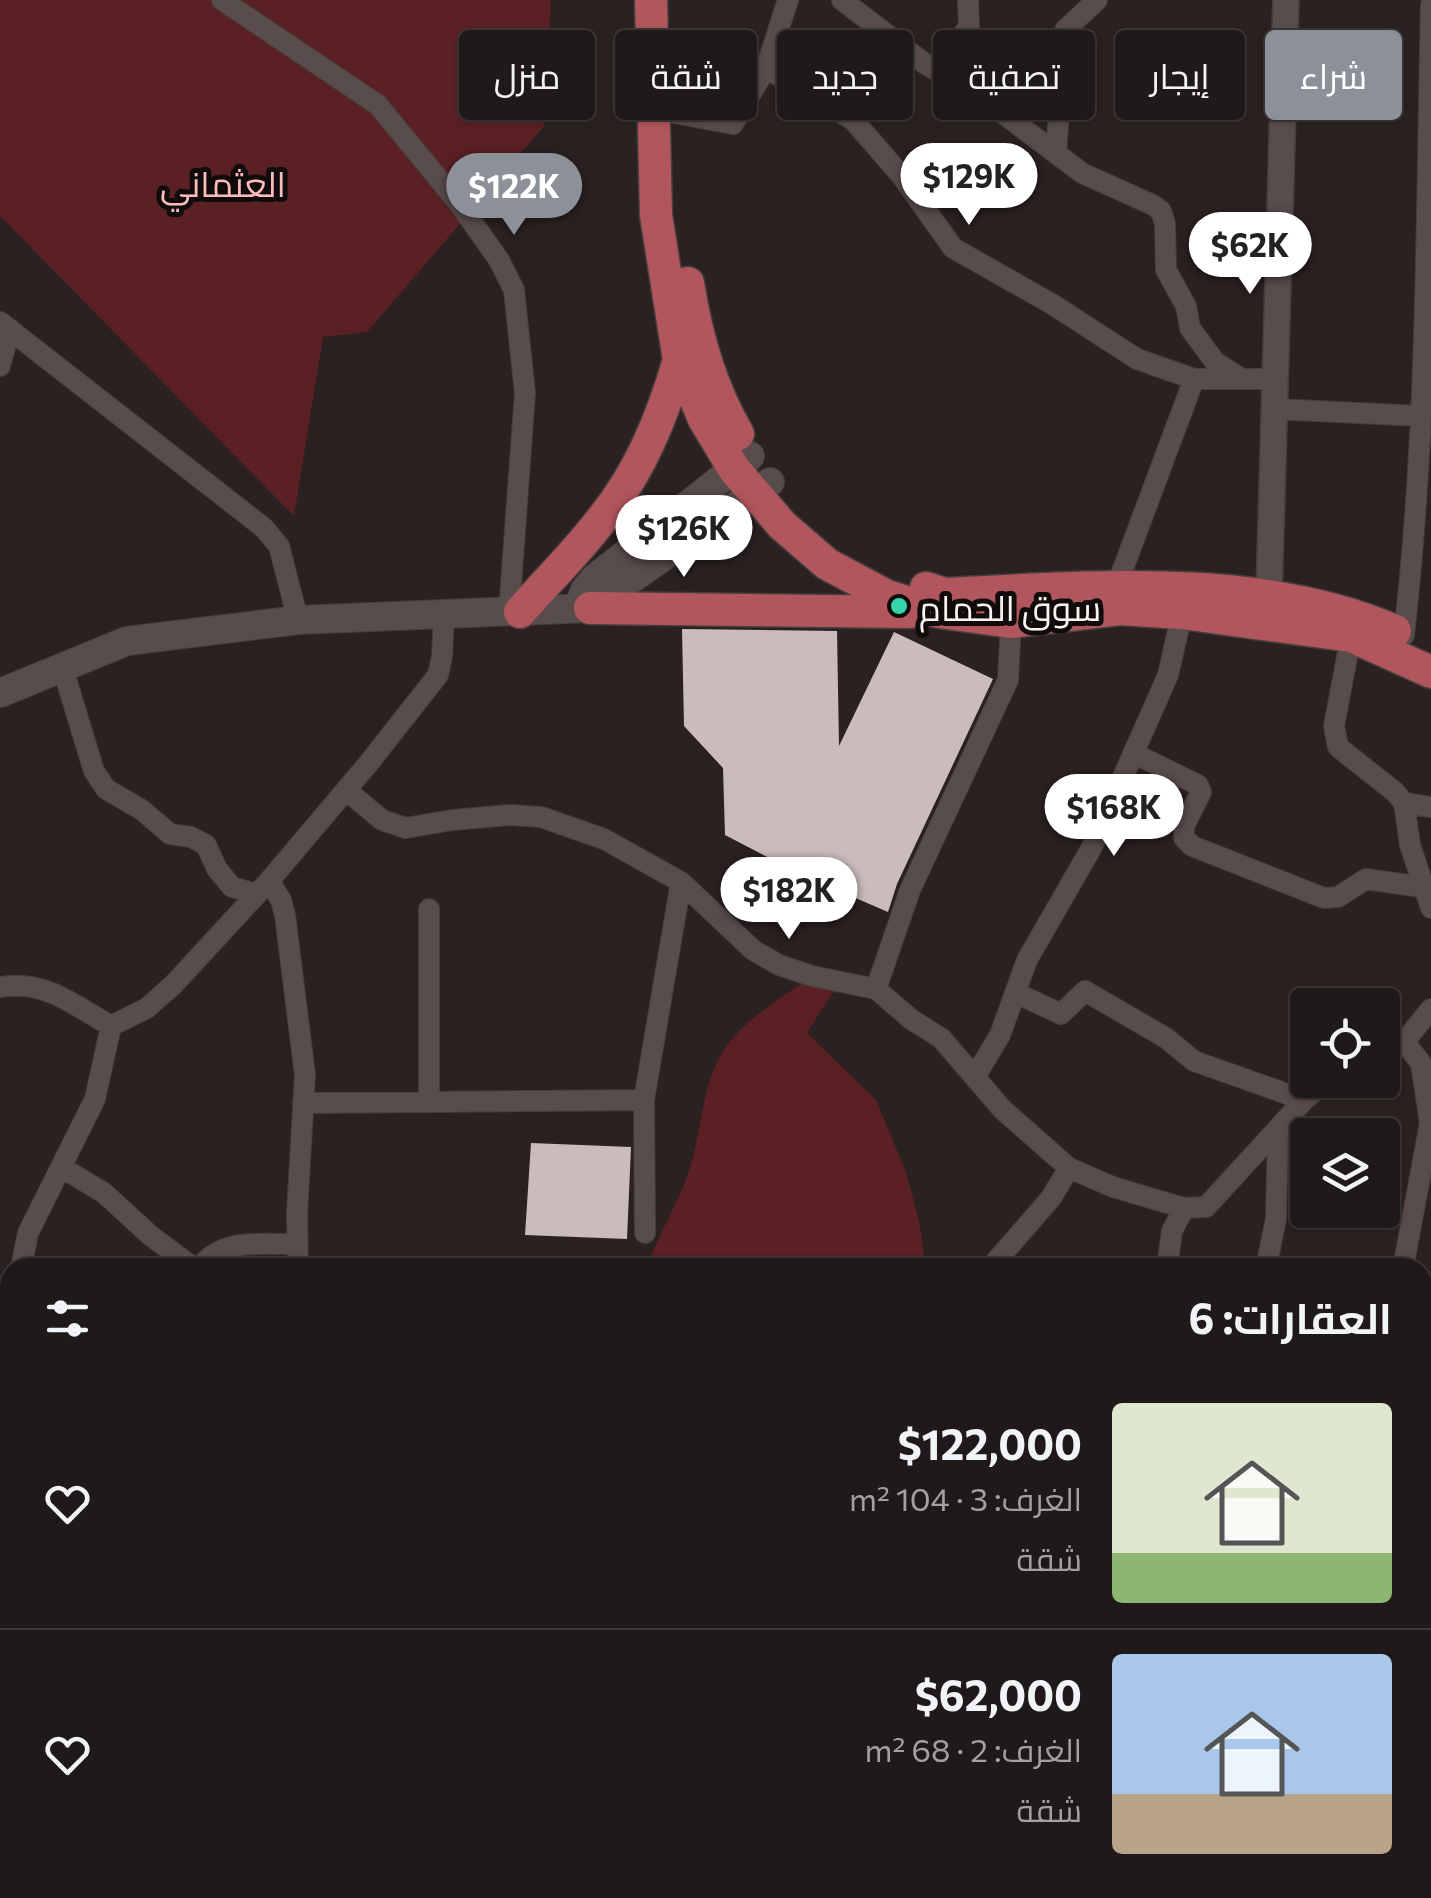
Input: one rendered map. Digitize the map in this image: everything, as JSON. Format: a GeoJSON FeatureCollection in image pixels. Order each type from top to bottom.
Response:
{"type":"FeatureCollection","features":[{"type":"Feature","properties":{"kind":"main road"},"geometry":{"type":"LineString","coordinates":[[652,0],[656,215],[680,360],[704,419],[752,475],[840,548],[897,579],[945,594],[1117,585],[1268,596],[1357,614],[1418,641]]}},
{"type":"Feature","properties":{"kind":"main road"},"geometry":{"type":"LineString","coordinates":[[673,0],[673,30]]}},
{"type":"Feature","properties":{"kind":"main road"},"geometry":{"type":"LineString","coordinates":[[674,120],[678,216],[691,304],[703,354],[752,475],[782,525],[828,564],[887,596],[940,612]]}},
{"type":"Feature","properties":{"kind":"main road"},"geometry":{"type":"LineString","coordinates":[[515,612],[603,518],[628,482],[661,416],[680,360]]}},
{"type":"Feature","properties":{"kind":"main road"},"geometry":{"type":"LineString","coordinates":[[584,608],[585,590],[595,578],[752,475]]}},
{"type":"Feature","properties":{"kind":"main road"},"geometry":{"type":"LineString","coordinates":[[0,692],[127,642],[298,620],[584,608],[940,612],[1011,622],[1120,609],[1182,613],[1351,636],[1431,672]]}},
{"type":"Feature","properties":{"kind":"street"},"geometry":{"type":"LineString","coordinates":[[222,0],[378,104],[460,205],[507,274],[514,290],[525,392],[515,612]]}},
{"type":"Feature","properties":{"kind":"street"},"geometry":{"type":"LineString","coordinates":[[757,83],[766,68],[788,0]]}},
{"type":"Feature","properties":{"kind":"street"},"geometry":{"type":"LineString","coordinates":[[842,0],[933,68]]}},
{"type":"Feature","properties":{"kind":"street"},"geometry":{"type":"LineString","coordinates":[[966,30],[968,0]]}},
{"type":"Feature","properties":{"kind":"street"},"geometry":{"type":"LineString","coordinates":[[1056,153],[1065,30],[1097,0]]}},
{"type":"Feature","properties":{"kind":"street"},"geometry":{"type":"LineString","coordinates":[[1268,596],[1286,0]]}},
{"type":"Feature","properties":{"kind":"street"},"geometry":{"type":"LineString","coordinates":[[1418,641],[1431,5]]}},
{"type":"Feature","properties":{"kind":"street"},"geometry":{"type":"LineString","coordinates":[[766,68],[853,120],[901,175],[953,248],[1052,304],[1137,359],[1194,379],[1275,380]]}},
{"type":"Feature","properties":{"kind":"street"},"geometry":{"type":"LineString","coordinates":[[712,120],[733,124],[735,120]]}},
{"type":"Feature","properties":{"kind":"street"},"geometry":{"type":"LineString","coordinates":[[1012,120],[1082,172],[1154,205],[1165,224],[1166,270],[1186,306],[1190,328],[1215,362],[1242,379]]}},
{"type":"Feature","properties":{"kind":"street"},"geometry":{"type":"LineString","coordinates":[[0,366],[5,326]]}},
{"type":"Feature","properties":{"kind":"street"},"geometry":{"type":"LineString","coordinates":[[5,326],[264,528],[279,546],[298,620]]}},
{"type":"Feature","properties":{"kind":"street"},"geometry":{"type":"LineString","coordinates":[[1117,585],[1194,379]]}},
{"type":"Feature","properties":{"kind":"street"},"geometry":{"type":"LineString","coordinates":[[1274,409],[1421,416]]}},
{"type":"Feature","properties":{"kind":"street"},"geometry":{"type":"LineString","coordinates":[[976,1075],[1000,1035],[1027,960],[1092,848],[1168,675],[1182,613]]}},
{"type":"Feature","properties":{"kind":"street"},"geometry":{"type":"LineString","coordinates":[[111,1026],[147,1008],[174,984],[346,790],[438,675],[444,614]]}},
{"type":"Feature","properties":{"kind":"street"},"geometry":{"type":"LineString","coordinates":[[876,989],[910,890],[1008,680],[1011,622]]}},
{"type":"Feature","properties":{"kind":"street"},"geometry":{"type":"LineString","coordinates":[[1351,636],[1334,726],[1338,748],[1396,792],[1404,803],[1410,845],[1431,908]]}},
{"type":"Feature","properties":{"kind":"street"},"geometry":{"type":"LineString","coordinates":[[62,666],[94,771],[106,789],[142,810],[170,834],[206,844],[217,869],[232,887],[262,887],[281,900],[304,1075],[298,1258]]}},
{"type":"Feature","properties":{"kind":"street"},"geometry":{"type":"LineString","coordinates":[[1133,753],[1198,785],[1201,792],[1184,826],[1184,838],[1192,846],[1324,898],[1338,898],[1366,879],[1422,887]]}},
{"type":"Feature","properties":{"kind":"street"},"geometry":{"type":"LineString","coordinates":[[346,790],[382,820],[406,828],[510,815],[541,817],[604,839],[681,882],[752,950],[778,965],[876,989],[912,1020],[941,1038],[1003,1110],[1068,1168],[1113,1188],[1184,1208],[1206,1207],[1306,1098]]}},
{"type":"Feature","properties":{"kind":"street"},"geometry":{"type":"LineString","coordinates":[[1404,803],[1431,806]]}},
{"type":"Feature","properties":{"kind":"street"},"geometry":{"type":"LineString","coordinates":[[645,1234],[644,1100],[681,882]]}},
{"type":"Feature","properties":{"kind":"street"},"geometry":{"type":"LineString","coordinates":[[429,909],[429,1102]]}},
{"type":"Feature","properties":{"kind":"street"},"geometry":{"type":"LineString","coordinates":[[0,987],[22,984],[44,988],[111,1026]]}},
{"type":"Feature","properties":{"kind":"street"},"geometry":{"type":"LineString","coordinates":[[1016,994],[1061,1014],[1084,991],[1166,1038],[1194,1061],[1304,1100]]}},
{"type":"Feature","properties":{"kind":"street"},"geometry":{"type":"LineString","coordinates":[[1400,1045],[1431,1010]]}},
{"type":"Feature","properties":{"kind":"street"},"geometry":{"type":"LineString","coordinates":[[23,1258],[28,1233],[95,1100],[111,1026]]}},
{"type":"Feature","properties":{"kind":"street"},"geometry":{"type":"LineString","coordinates":[[1404,1042],[1421,1063],[1430,1123],[1405,1258]]}},
{"type":"Feature","properties":{"kind":"street"},"geometry":{"type":"LineString","coordinates":[[303,1103],[644,1100]]}},
{"type":"Feature","properties":{"kind":"street"},"geometry":{"type":"LineString","coordinates":[[1268,1258],[1276,1219],[1278,1129]]}},
{"type":"Feature","properties":{"kind":"street"},"geometry":{"type":"LineString","coordinates":[[60,1168],[104,1193],[151,1236],[183,1258]]}},
{"type":"Feature","properties":{"kind":"street"},"geometry":{"type":"LineString","coordinates":[[999,1258],[1051,1198],[1068,1168]]}},
{"type":"Feature","properties":{"kind":"street"},"geometry":{"type":"LineString","coordinates":[[1168,1258],[1172,1231],[1184,1208]]}},
{"type":"Feature","properties":{"kind":"street"},"geometry":{"type":"LineString","coordinates":[[206,1258],[225,1247],[297,1244]]}},
{"type":"Feature","properties":{"kind":"green space","name":"العثماني"},"geometry":{"type":"Polygon","coordinates":[[[0,0],[551,0],[549,30],[459,30],[459,120],[544,120],[544,126],[367,332],[323,337],[294,516],[0,216],[0,0]]]}},
{"type":"Feature","properties":{"kind":"green space"},"geometry":{"type":"Polygon","coordinates":[[[807,980],[840,981],[807,1033],[876,1100],[906,1172],[925,1258],[651,1258],[690,1168],[718,1061],[738,1033],[807,980]]]}},
{"type":"Feature","properties":{"kind":"building"},"geometry":{"type":"Polygon","coordinates":[[[682,629],[837,631],[839,746],[894,632],[993,679],[897,884],[888,912],[802,875],[725,835],[723,768],[684,726],[682,629]]]}},
{"type":"Feature","properties":{"kind":"building"},"geometry":{"type":"Polygon","coordinates":[[[531,1143],[631,1147],[627,1239],[525,1235],[531,1143]]]}},
{"type":"Feature","properties":{"kind":"place","name":"سوق الحمام"},"geometry":{"type":"Point","coordinates":[899,606]}}]}
